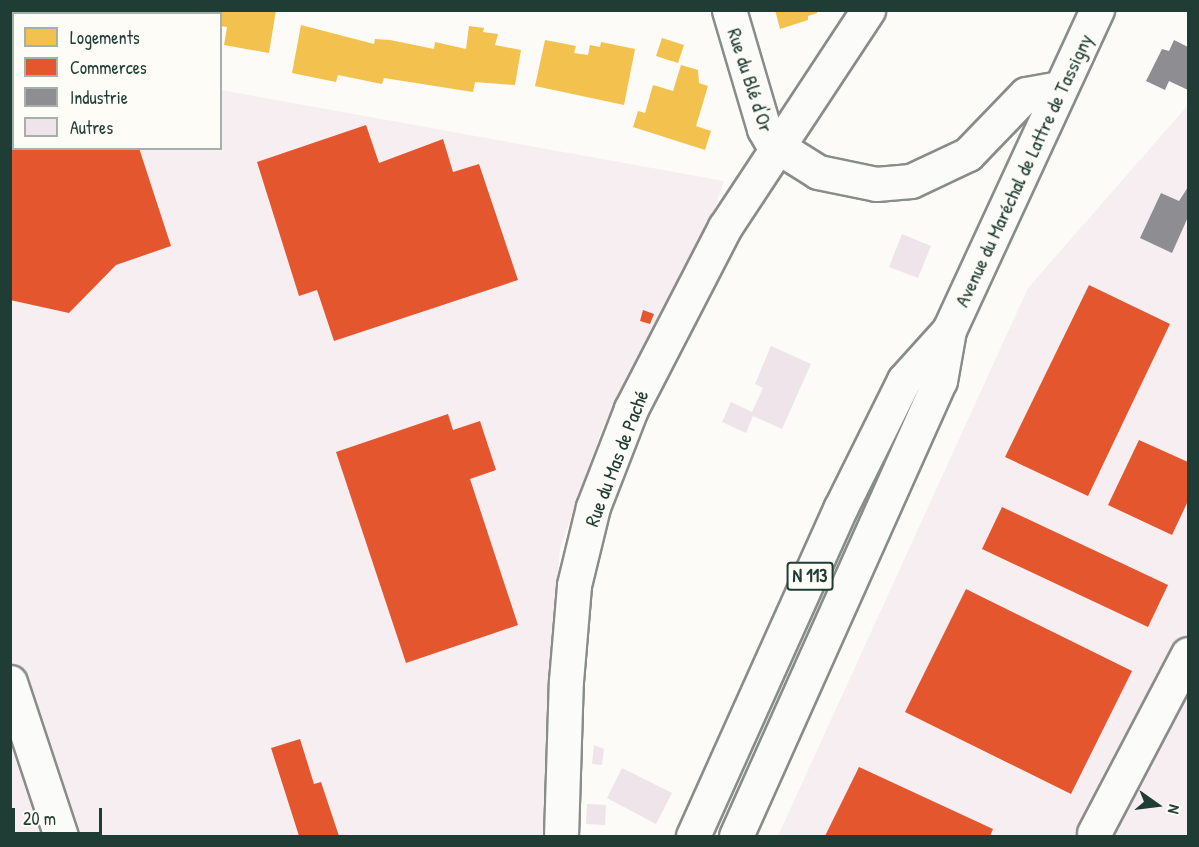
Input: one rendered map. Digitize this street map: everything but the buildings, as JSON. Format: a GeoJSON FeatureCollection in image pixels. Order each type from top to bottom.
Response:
{"type":"FeatureCollection","features":[{"type":"Feature","properties":{"kind":"street","name":"Rue du Blé d'Or"},"geometry":{"type":"LineString","coordinates":[[729,10],[764,129],[778,150],[818,172],[876,184],[912,181],[968,154],[1026,94],[1059,88]]}},
{"type":"Feature","properties":{"kind":"street","name":"Rue du Mas de Paché"},"geometry":{"type":"LineString","coordinates":[[561,837],[566,681],[574,585],[593,507],[631,409],[726,227],[868,10]]}},
{"type":"Feature","properties":{"kind":"street","name":"Avenue du Maréchal de Lattre de Tassigny"},"geometry":{"type":"LineString","coordinates":[[736,837],[940,381],[949,330],[1097,10]]}},
{"type":"Feature","properties":{"kind":"street","name":"Avenue du Maréchal de Lattre de Tassigny"},"geometry":{"type":"LineString","coordinates":[[693,837],[840,509],[904,380],[949,330]]}},
{"type":"Feature","properties":{"kind":"street"},"geometry":{"type":"LineString","coordinates":[[1094,833],[1188,654]]}},
{"type":"Feature","properties":{"kind":"street"},"geometry":{"type":"LineString","coordinates":[[10,682],[61,837]]}},
{"type":"Feature","properties":{"kind":"shaded area"},"geometry":{"type":"Polygon","coordinates":[[[10,53],[12,150],[222,150],[222,90],[724,181],[697,259],[603,426],[560,549],[548,711],[550,836],[11,836],[10,53]]]}},
{"type":"Feature","properties":{"kind":"shaded area"},"geometry":{"type":"Polygon","coordinates":[[[1188,105],[1188,836],[778,836],[1028,288],[1188,105]]]}}]}
